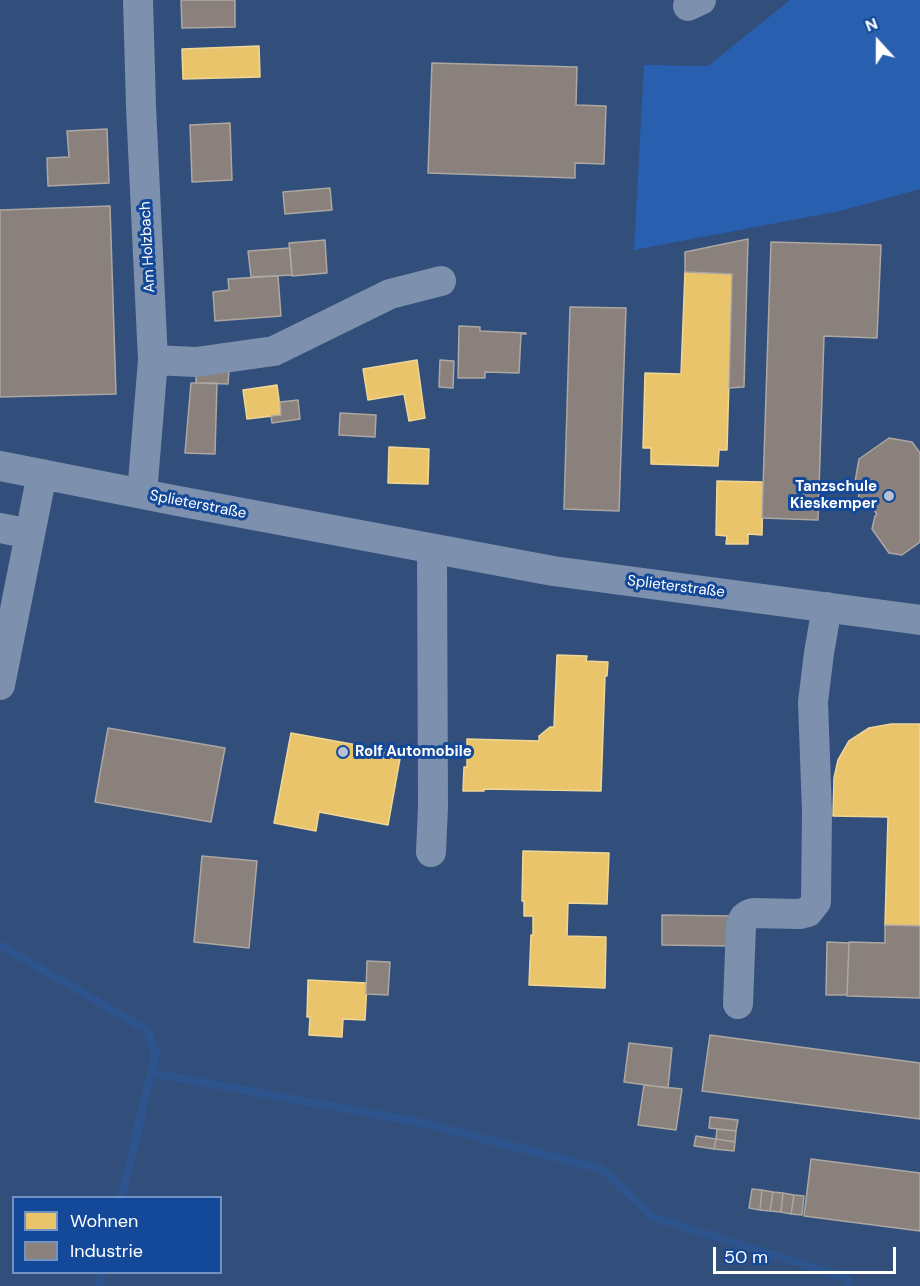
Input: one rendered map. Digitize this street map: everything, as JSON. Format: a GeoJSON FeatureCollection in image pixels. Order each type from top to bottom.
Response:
{"type":"FeatureCollection","features":[{"type":"Feature","properties":{"kind":"street","name":"Am Holzbach"},"geometry":{"type":"LineString","coordinates":[[138,0],[153,360],[142,494]]}},
{"type":"Feature","properties":{"kind":"street"},"geometry":{"type":"LineString","coordinates":[[153,360],[196,362],[273,351],[390,294],[441,281]]}},
{"type":"Feature","properties":{"kind":"street","name":"Splieterstraße"},"geometry":{"type":"LineString","coordinates":[[0,466],[553,571],[920,620]]}},
{"type":"Feature","properties":{"kind":"street"},"geometry":{"type":"LineString","coordinates":[[0,685],[42,474]]}},
{"type":"Feature","properties":{"kind":"street"},"geometry":{"type":"LineString","coordinates":[[0,528],[30,534]]}},
{"type":"Feature","properties":{"kind":"street"},"geometry":{"type":"LineString","coordinates":[[431,852],[433,807],[432,549]]}},
{"type":"Feature","properties":{"kind":"street"},"geometry":{"type":"LineString","coordinates":[[738,1004],[743,918],[753,914],[808,912],[816,902],[817,812],[813,702],[827,607]]}},
{"type":"Feature","properties":{"kind":"shaded area"},"geometry":{"type":"Polygon","coordinates":[[[790,0],[920,0],[920,189],[840,211],[634,250],[644,65],[708,66],[790,0]]]}},
{"type":"Feature","properties":{"kind":"building: Wohnen"},"geometry":{"type":"Polygon","coordinates":[[[259,46],[260,77],[183,79],[182,49],[259,46]]]}},
{"type":"Feature","properties":{"kind":"building: Wohnen"},"geometry":{"type":"Polygon","coordinates":[[[685,272],[732,274],[727,450],[719,450],[718,466],[651,464],[651,448],[643,448],[645,373],[681,374],[685,272]]]}},
{"type":"Feature","properties":{"kind":"building: Wohnen"},"geometry":{"type":"Polygon","coordinates":[[[417,360],[425,418],[409,421],[404,394],[368,400],[363,369],[417,360]]]}},
{"type":"Feature","properties":{"kind":"building: Wohnen"},"geometry":{"type":"Polygon","coordinates":[[[277,385],[281,415],[247,419],[243,390],[277,385]]]}},
{"type":"Feature","properties":{"kind":"building: Wohnen"},"geometry":{"type":"Polygon","coordinates":[[[389,447],[429,449],[428,484],[388,483],[389,447]]]}},
{"type":"Feature","properties":{"kind":"building: Wohnen"},"geometry":{"type":"Polygon","coordinates":[[[717,481],[763,482],[762,535],[748,534],[748,544],[726,544],[727,536],[716,535],[717,481]]]}},
{"type":"Feature","properties":{"kind":"building: Wohnen"},"geometry":{"type":"Polygon","coordinates":[[[557,655],[587,656],[586,661],[608,662],[607,676],[605,676],[601,791],[484,789],[484,791],[463,791],[464,767],[467,767],[467,739],[539,741],[539,736],[550,727],[554,727],[557,655]]]}},
{"type":"Feature","properties":{"kind":"building: Wohnen"},"geometry":{"type":"Polygon","coordinates":[[[891,724],[920,724],[920,926],[885,925],[888,817],[833,816],[834,778],[838,760],[849,741],[869,728],[891,724]]]}},
{"type":"Feature","properties":{"kind":"building: Wohnen"},"geometry":{"type":"Polygon","coordinates":[[[291,733],[401,753],[388,825],[319,812],[316,831],[274,823],[291,733]]]}},
{"type":"Feature","properties":{"kind":"building: Wohnen"},"geometry":{"type":"Polygon","coordinates":[[[523,851],[609,853],[607,904],[568,903],[567,936],[606,937],[605,988],[529,985],[533,916],[524,916],[523,851]]]}},
{"type":"Feature","properties":{"kind":"building: Wohnen"},"geometry":{"type":"Polygon","coordinates":[[[308,980],[367,983],[365,1020],[343,1019],[342,1037],[309,1035],[308,980]]]}},
{"type":"Feature","properties":{"kind":"building: Industrie"},"geometry":{"type":"Polygon","coordinates":[[[181,0],[235,0],[235,27],[182,28],[181,0]]]}},
{"type":"Feature","properties":{"kind":"building: Industrie"},"geometry":{"type":"Polygon","coordinates":[[[432,63],[577,67],[576,105],[606,106],[604,164],[575,163],[575,178],[428,173],[432,63]]]}},
{"type":"Feature","properties":{"kind":"building: Industrie"},"geometry":{"type":"Polygon","coordinates":[[[230,123],[232,180],[192,182],[190,125],[230,123]]]}},
{"type":"Feature","properties":{"kind":"building: Industrie"},"geometry":{"type":"Polygon","coordinates":[[[107,129],[109,183],[48,186],[47,158],[69,157],[67,131],[107,129]]]}},
{"type":"Feature","properties":{"kind":"building: Industrie"},"geometry":{"type":"Polygon","coordinates":[[[330,188],[332,210],[285,214],[283,192],[330,188]]]}},
{"type":"Feature","properties":{"kind":"building: Industrie"},"geometry":{"type":"Polygon","coordinates":[[[110,206],[116,394],[0,397],[0,210],[110,206]]]}},
{"type":"Feature","properties":{"kind":"building: Industrie"},"geometry":{"type":"Polygon","coordinates":[[[748,239],[744,387],[729,388],[732,274],[685,272],[685,252],[748,239]]]}},
{"type":"Feature","properties":{"kind":"building: Industrie"},"geometry":{"type":"Polygon","coordinates":[[[325,240],[327,273],[292,276],[289,243],[325,240]]]}},
{"type":"Feature","properties":{"kind":"building: Industrie"},"geometry":{"type":"Polygon","coordinates":[[[771,242],[881,245],[877,338],[824,336],[818,520],[762,518],[771,242]]]}},
{"type":"Feature","properties":{"kind":"building: Industrie"},"geometry":{"type":"Polygon","coordinates":[[[290,248],[292,275],[251,277],[248,251],[290,248]]]}},
{"type":"Feature","properties":{"kind":"building: Industrie"},"geometry":{"type":"Polygon","coordinates":[[[278,276],[281,316],[215,321],[213,292],[229,290],[228,279],[278,276]]]}},
{"type":"Feature","properties":{"kind":"building: Industrie"},"geometry":{"type":"Polygon","coordinates":[[[570,307],[626,308],[619,511],[564,509],[570,307]]]}},
{"type":"Feature","properties":{"kind":"building: Industrie"},"geometry":{"type":"Polygon","coordinates":[[[459,326],[480,327],[480,331],[526,333],[521,334],[519,373],[485,372],[485,378],[458,378],[459,326]]]}},
{"type":"Feature","properties":{"kind":"building: Industrie"},"geometry":{"type":"Polygon","coordinates":[[[440,360],[454,361],[453,388],[439,387],[440,360]]]}},
{"type":"Feature","properties":{"kind":"building: Industrie"},"geometry":{"type":"Polygon","coordinates":[[[229,370],[228,384],[196,383],[196,371],[229,370]]]}},
{"type":"Feature","properties":{"kind":"building: Industrie"},"geometry":{"type":"Polygon","coordinates":[[[191,383],[217,383],[215,454],[185,453],[191,383]]]}},
{"type":"Feature","properties":{"kind":"building: Industrie"},"geometry":{"type":"Polygon","coordinates":[[[298,400],[300,419],[272,423],[271,416],[281,415],[280,402],[298,400]]]}},
{"type":"Feature","properties":{"kind":"building: Industrie"},"geometry":{"type":"Polygon","coordinates":[[[340,413],[376,415],[375,437],[339,435],[340,413]]]}},
{"type":"Feature","properties":{"kind":"building: Industrie","name":"Tanzschule Kieskemper"},"geometry":{"type":"Polygon","coordinates":[[[889,438],[912,442],[920,453],[920,542],[902,555],[889,553],[872,529],[877,514],[871,506],[872,502],[867,506],[862,505],[858,499],[859,494],[864,490],[860,490],[855,482],[859,459],[889,438]]]}},
{"type":"Feature","properties":{"kind":"building: Industrie"},"geometry":{"type":"Polygon","coordinates":[[[108,728],[225,748],[211,822],[95,802],[108,728]]]}},
{"type":"Feature","properties":{"kind":"building: Industrie"},"geometry":{"type":"Polygon","coordinates":[[[202,856],[257,861],[249,948],[194,942],[202,856]]]}},
{"type":"Feature","properties":{"kind":"building: Industrie"},"geometry":{"type":"Polygon","coordinates":[[[662,915],[731,916],[730,946],[662,945],[662,915]]]}},
{"type":"Feature","properties":{"kind":"building: Industrie"},"geometry":{"type":"Polygon","coordinates":[[[885,925],[920,926],[920,998],[847,996],[849,942],[885,943],[885,925]]]}},
{"type":"Feature","properties":{"kind":"building: Industrie"},"geometry":{"type":"Polygon","coordinates":[[[827,942],[849,943],[847,995],[826,995],[827,942]]]}},
{"type":"Feature","properties":{"kind":"building: Industrie"},"geometry":{"type":"Polygon","coordinates":[[[367,961],[390,962],[388,995],[366,994],[367,961]]]}},
{"type":"Feature","properties":{"kind":"building: Industrie"},"geometry":{"type":"Polygon","coordinates":[[[710,1035],[920,1063],[920,1119],[702,1091],[710,1035]]]}},
{"type":"Feature","properties":{"kind":"building: Industrie"},"geometry":{"type":"Polygon","coordinates":[[[629,1043],[672,1048],[668,1088],[624,1082],[629,1043]]]}},
{"type":"Feature","properties":{"kind":"building: Industrie"},"geometry":{"type":"Polygon","coordinates":[[[644,1085],[682,1089],[676,1130],[638,1125],[644,1085]]]}},
{"type":"Feature","properties":{"kind":"building: Industrie"},"geometry":{"type":"Polygon","coordinates":[[[710,1117],[738,1120],[736,1131],[709,1128],[710,1117]]]}},
{"type":"Feature","properties":{"kind":"building: Industrie"},"geometry":{"type":"Polygon","coordinates":[[[717,1129],[736,1131],[735,1142],[716,1139],[717,1129]]]}},
{"type":"Feature","properties":{"kind":"building: Industrie"},"geometry":{"type":"Polygon","coordinates":[[[696,1136],[716,1139],[714,1149],[694,1146],[696,1136]]]}},
{"type":"Feature","properties":{"kind":"building: Industrie"},"geometry":{"type":"Polygon","coordinates":[[[716,1139],[735,1142],[734,1151],[714,1149],[716,1139]]]}},
{"type":"Feature","properties":{"kind":"building: Industrie"},"geometry":{"type":"Polygon","coordinates":[[[811,1159],[920,1173],[920,1231],[804,1216],[811,1159]]]}},
{"type":"Feature","properties":{"kind":"building: Industrie"},"geometry":{"type":"Polygon","coordinates":[[[752,1189],[762,1190],[760,1210],[749,1208],[752,1189]]]}},
{"type":"Feature","properties":{"kind":"building: Industrie"},"geometry":{"type":"Polygon","coordinates":[[[762,1190],[773,1192],[770,1211],[760,1210],[762,1190]]]}},
{"type":"Feature","properties":{"kind":"building: Industrie"},"geometry":{"type":"Polygon","coordinates":[[[773,1192],[783,1193],[781,1212],[770,1211],[773,1192]]]}},
{"type":"Feature","properties":{"kind":"building: Industrie"},"geometry":{"type":"Polygon","coordinates":[[[783,1193],[794,1195],[791,1214],[781,1212],[783,1193]]]}},
{"type":"Feature","properties":{"kind":"building: Industrie"},"geometry":{"type":"Polygon","coordinates":[[[794,1195],[804,1196],[802,1215],[791,1214],[794,1195]]]}},
{"type":"Feature","properties":{"kind":"waterway"},"geometry":{"type":"LineString","coordinates":[[0,945],[147,1030],[156,1054],[121,1196]]}},
{"type":"Feature","properties":{"kind":"waterway"},"geometry":{"type":"LineString","coordinates":[[151,1073],[418,1122],[602,1169],[652,1217],[847,1278],[849,1286]]}},
{"type":"Feature","properties":{"kind":"waterway"},"geometry":{"type":"LineString","coordinates":[[99,1286],[102,1274]]}},
{"type":"Feature","properties":{"kind":"place","name":"Tanzschule Kieskemper"},"geometry":{"type":"Point","coordinates":[889,496]}},
{"type":"Feature","properties":{"kind":"place","name":"Rolf Automobile"},"geometry":{"type":"Point","coordinates":[343,752]}}]}
